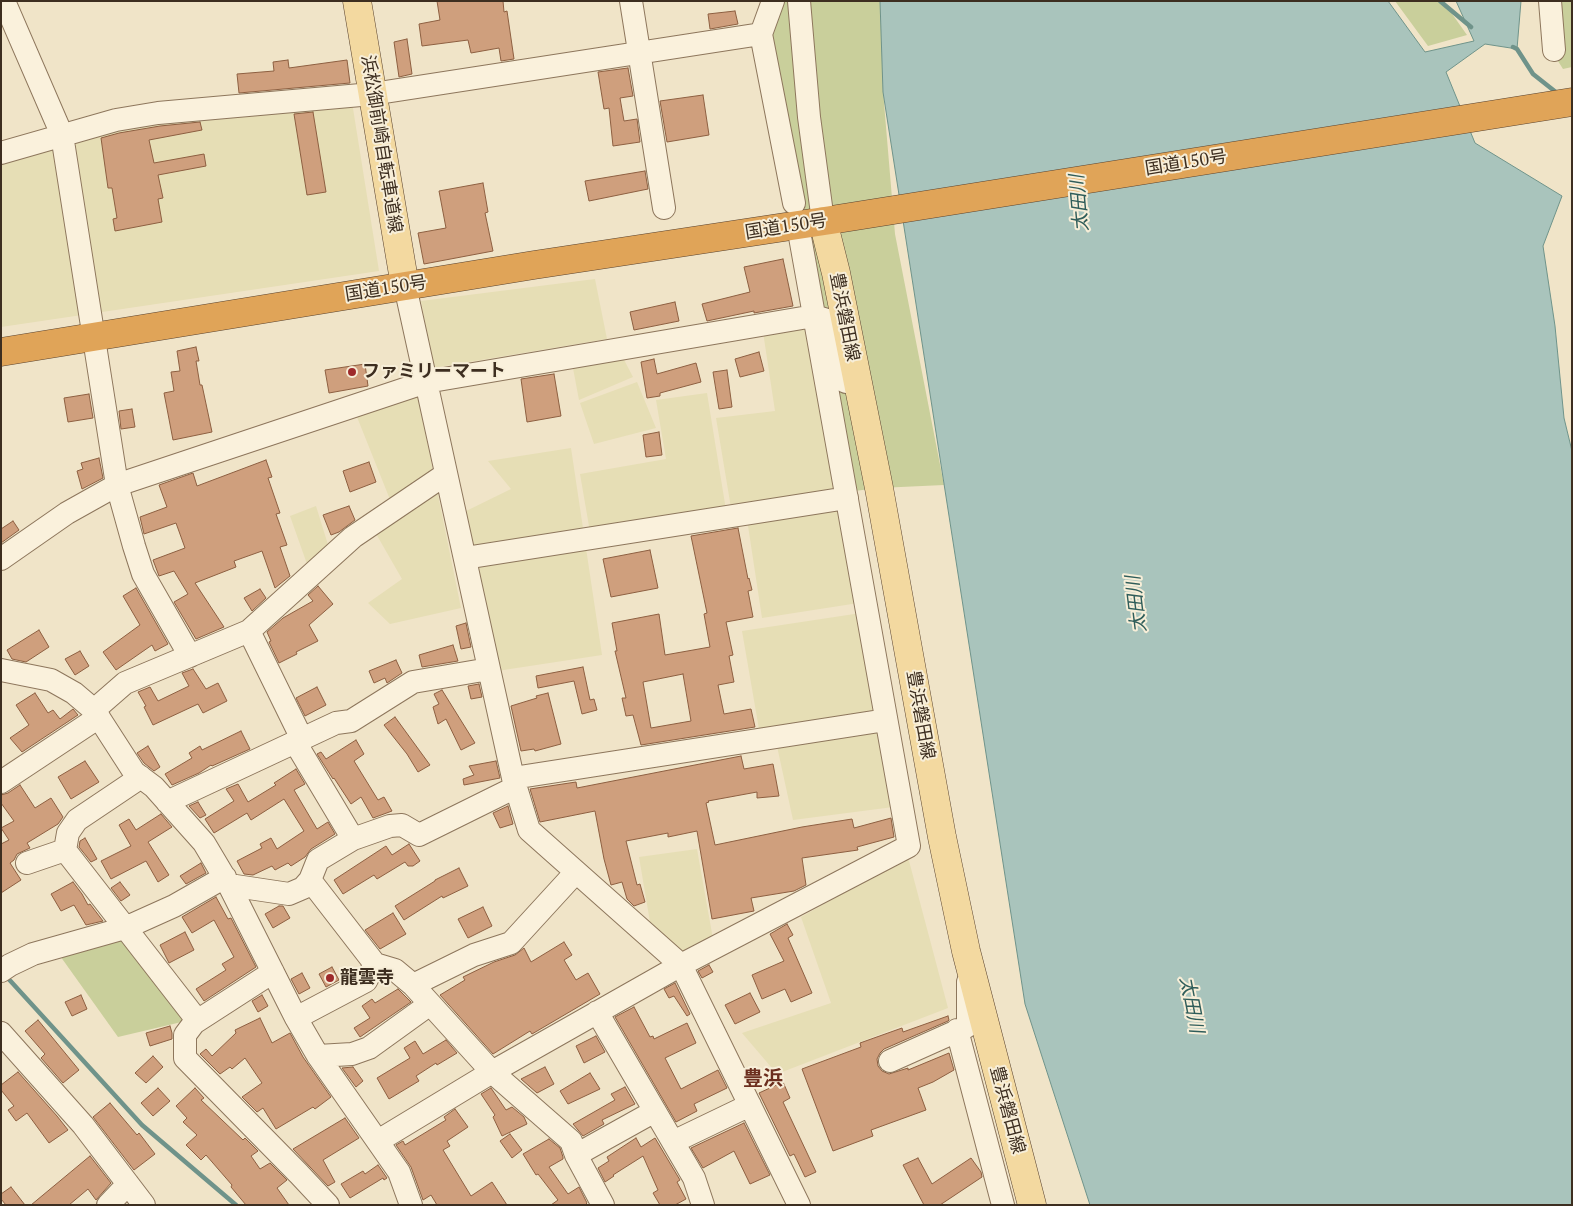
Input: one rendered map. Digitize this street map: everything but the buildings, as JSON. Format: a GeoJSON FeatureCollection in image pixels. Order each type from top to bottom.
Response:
{"type":"FeatureCollection","features":[{"type":"Feature","properties":{"kind":"highway","name":"国道150号"},"geometry":{"type":"LineString","coordinates":[[1,352],[534,265],[827,221],[1572,102]]}},
{"type":"Feature","properties":{"kind":"main road","name":"浜松御前崎自転車道線"},"geometry":{"type":"LineString","coordinates":[[357,1],[405,286]]}},
{"type":"Feature","properties":{"kind":"main road","name":"豊浜磐田線"},"geometry":{"type":"LineString","coordinates":[[827,221],[942,837],[968,962],[1032,1205]]}},
{"type":"Feature","properties":{"kind":"street"},"geometry":{"type":"LineString","coordinates":[[4,1],[62,136],[117,485],[134,546],[143,574],[190,656]]}},
{"type":"Feature","properties":{"kind":"street"},"geometry":{"type":"LineString","coordinates":[[631,1],[664,208]]}},
{"type":"Feature","properties":{"kind":"street"},"geometry":{"type":"LineString","coordinates":[[773,1],[761,34],[794,203]]}},
{"type":"Feature","properties":{"kind":"street"},"geometry":{"type":"LineString","coordinates":[[799,1],[809,117],[827,221]]}},
{"type":"Feature","properties":{"kind":"street"},"geometry":{"type":"LineString","coordinates":[[1550,1],[1554,50]]}},
{"type":"Feature","properties":{"kind":"street"},"geometry":{"type":"LineString","coordinates":[[1,153],[116,120],[158,113],[372,94],[761,34]]}},
{"type":"Feature","properties":{"kind":"street"},"geometry":{"type":"LineString","coordinates":[[378,1141],[492,1072],[681,964],[909,846],[800,237]]}},
{"type":"Feature","properties":{"kind":"street"},"geometry":{"type":"LineString","coordinates":[[405,286],[489,669],[515,783],[529,830],[681,964],[799,1205]]}},
{"type":"Feature","properties":{"kind":"street"},"geometry":{"type":"LineString","coordinates":[[1,559],[67,513],[117,485],[426,382],[814,316],[824,319],[834,338],[849,392],[864,416]]}},
{"type":"Feature","properties":{"kind":"street"},"geometry":{"type":"LineString","coordinates":[[1,782],[97,713],[125,683],[249,631],[353,537],[446,474]]}},
{"type":"Feature","properties":{"kind":"street"},"geometry":{"type":"LineString","coordinates":[[465,558],[846,498]]}},
{"type":"Feature","properties":{"kind":"street"},"geometry":{"type":"LineString","coordinates":[[249,631],[298,740],[353,839]]}},
{"type":"Feature","properties":{"kind":"street"},"geometry":{"type":"LineString","coordinates":[[167,802],[336,723],[351,721],[413,682],[489,669]]}},
{"type":"Feature","properties":{"kind":"street"},"geometry":{"type":"LineString","coordinates":[[1,670],[51,680],[74,693],[97,713],[134,772],[154,787],[204,843],[227,881],[296,1018],[318,1056],[399,1172],[411,1205]]}},
{"type":"Feature","properties":{"kind":"street"},"geometry":{"type":"LineString","coordinates":[[1,971],[33,954],[125,928],[227,881],[289,894],[303,888],[310,880],[318,860],[353,839],[390,826],[402,825],[419,835],[515,783],[886,720]]}},
{"type":"Feature","properties":{"kind":"street"},"geometry":{"type":"LineString","coordinates":[[141,777],[77,820],[68,833],[65,850],[198,1020]]}},
{"type":"Feature","properties":{"kind":"street"},"geometry":{"type":"LineString","coordinates":[[27,863],[65,850]]}},
{"type":"Feature","properties":{"kind":"street"},"geometry":{"type":"LineString","coordinates":[[413,985],[474,955],[511,943],[576,872]]}},
{"type":"Feature","properties":{"kind":"street"},"geometry":{"type":"LineString","coordinates":[[310,880],[375,964],[396,970],[413,985],[492,1072],[571,1141],[576,1155],[601,1204]]}},
{"type":"Feature","properties":{"kind":"street"},"geometry":{"type":"LineString","coordinates":[[890,1061],[966,1027],[968,1023],[968,962]]}},
{"type":"Feature","properties":{"kind":"street"},"geometry":{"type":"LineString","coordinates":[[296,1018],[366,981],[375,964]]}},
{"type":"Feature","properties":{"kind":"street"},"geometry":{"type":"LineString","coordinates":[[273,972],[194,1023],[185,1035],[184,1058],[328,1205]]}},
{"type":"Feature","properties":{"kind":"street"},"geometry":{"type":"LineString","coordinates":[[318,1056],[352,1054],[369,1048],[430,1004]]}},
{"type":"Feature","properties":{"kind":"street"},"geometry":{"type":"LineString","coordinates":[[597,1012],[694,1178],[704,1205]]}},
{"type":"Feature","properties":{"kind":"street"},"geometry":{"type":"LineString","coordinates":[[957,1030],[1003,1205]]}},
{"type":"Feature","properties":{"kind":"street"},"geometry":{"type":"LineString","coordinates":[[1,1033],[83,1126],[144,1205]]}},
{"type":"Feature","properties":{"kind":"street"},"geometry":{"type":"LineString","coordinates":[[673,1142],[750,1105]]}},
{"type":"Feature","properties":{"kind":"street"},"geometry":{"type":"LineString","coordinates":[[1006,1105],[1003,1128],[1016,1205]]}},
{"type":"Feature","properties":{"kind":"street"},"geometry":{"type":"LineString","coordinates":[[576,1155],[655,1111]]}},
{"type":"Feature","properties":{"kind":"street"},"geometry":{"type":"LineString","coordinates":[[108,1205],[128,1184]]}},
{"type":"Feature","properties":{"kind":"shaded area"},"geometry":{"type":"Polygon","coordinates":[[[351,96],[379,271],[1,327],[1,152],[62,135],[351,96]]]}},
{"type":"Feature","properties":{"kind":"shaded area"},"geometry":{"type":"Polygon","coordinates":[[[595,279],[607,339],[433,368],[421,301],[595,279]]]}},
{"type":"Feature","properties":{"kind":"shaded area"},"geometry":{"type":"Polygon","coordinates":[[[810,324],[865,602],[762,618],[745,506],[731,508],[716,418],[775,411],[763,332],[810,324]]]}},
{"type":"Feature","properties":{"kind":"shaded area"},"geometry":{"type":"Polygon","coordinates":[[[620,352],[633,377],[579,400],[572,363],[620,352]]]}},
{"type":"Feature","properties":{"kind":"shaded area"},"geometry":{"type":"Polygon","coordinates":[[[637,382],[656,428],[594,444],[580,403],[637,382]]]}},
{"type":"Feature","properties":{"kind":"shaded area"},"geometry":{"type":"Polygon","coordinates":[[[417,392],[461,608],[390,624],[368,603],[402,579],[375,532],[397,517],[355,412],[417,392]]]}},
{"type":"Feature","properties":{"kind":"shaded area"},"geometry":{"type":"Polygon","coordinates":[[[707,393],[726,510],[590,532],[580,474],[666,459],[656,400],[707,393]]]}},
{"type":"Feature","properties":{"kind":"shaded area"},"geometry":{"type":"Polygon","coordinates":[[[571,448],[602,655],[497,671],[462,513],[511,489],[488,461],[571,448]]]}},
{"type":"Feature","properties":{"kind":"shaded area"},"geometry":{"type":"Polygon","coordinates":[[[316,506],[329,548],[307,564],[290,516],[316,506]]]}},
{"type":"Feature","properties":{"kind":"shaded area"},"geometry":{"type":"Polygon","coordinates":[[[861,613],[901,806],[793,820],[775,737],[760,735],[742,631],[861,613]]]}},
{"type":"Feature","properties":{"kind":"shaded area"},"geometry":{"type":"Polygon","coordinates":[[[697,849],[713,939],[682,954],[650,922],[639,857],[697,849]]]}},
{"type":"Feature","properties":{"kind":"shaded area"},"geometry":{"type":"Polygon","coordinates":[[[908,857],[948,1008],[777,1074],[742,1033],[831,1003],[801,917],[908,857]]]}},
{"type":"Feature","properties":{"kind":"green space"},"geometry":{"type":"Polygon","coordinates":[[[771,1],[880,1],[884,103],[895,234],[944,485],[879,488],[846,492],[769,11],[771,1]]]}},
{"type":"Feature","properties":{"kind":"green space"},"geometry":{"type":"Polygon","coordinates":[[[1395,1],[1443,1],[1467,35],[1428,46],[1395,1]]]}},
{"type":"Feature","properties":{"kind":"green space"},"geometry":{"type":"Polygon","coordinates":[[[1545,1],[1572,1],[1572,67],[1563,69],[1551,50],[1545,1]]]}},
{"type":"Feature","properties":{"kind":"green space"},"geometry":{"type":"Polygon","coordinates":[[[123,933],[190,1020],[118,1037],[58,953],[123,933]]]}},
{"type":"Feature","properties":{"kind":"water","name":"太田川"},"geometry":{"type":"Polygon","coordinates":[[[880,1],[1388,1],[1425,52],[1474,41],[1456,1],[1521,1],[1517,49],[1485,44],[1446,72],[1475,143],[1562,196],[1543,246],[1555,326],[1564,418],[1572,451],[1572,1205],[1090,1205],[1025,1004],[883,92],[880,1]]]}},
{"type":"Feature","properties":{"kind":"waterway"},"geometry":{"type":"LineString","coordinates":[[1440,1],[1471,27]]}},
{"type":"Feature","properties":{"kind":"waterway"},"geometry":{"type":"LineString","coordinates":[[1513,47],[1517,49],[1533,74],[1557,93]]}},
{"type":"Feature","properties":{"kind":"waterway"},"geometry":{"type":"LineString","coordinates":[[5,975],[142,1125],[236,1205]]}},
{"type":"Feature","properties":{"kind":"place","name":"ファミリーマート"},"geometry":{"type":"Point","coordinates":[352,372]}},
{"type":"Feature","properties":{"kind":"place","name":"龍雲寺"},"geometry":{"type":"Point","coordinates":[330,978]}},
{"type":"Feature","properties":{"kind":"district","name":"豊浜"},"geometry":{"type":"Point","coordinates":[763,1079]}}]}
